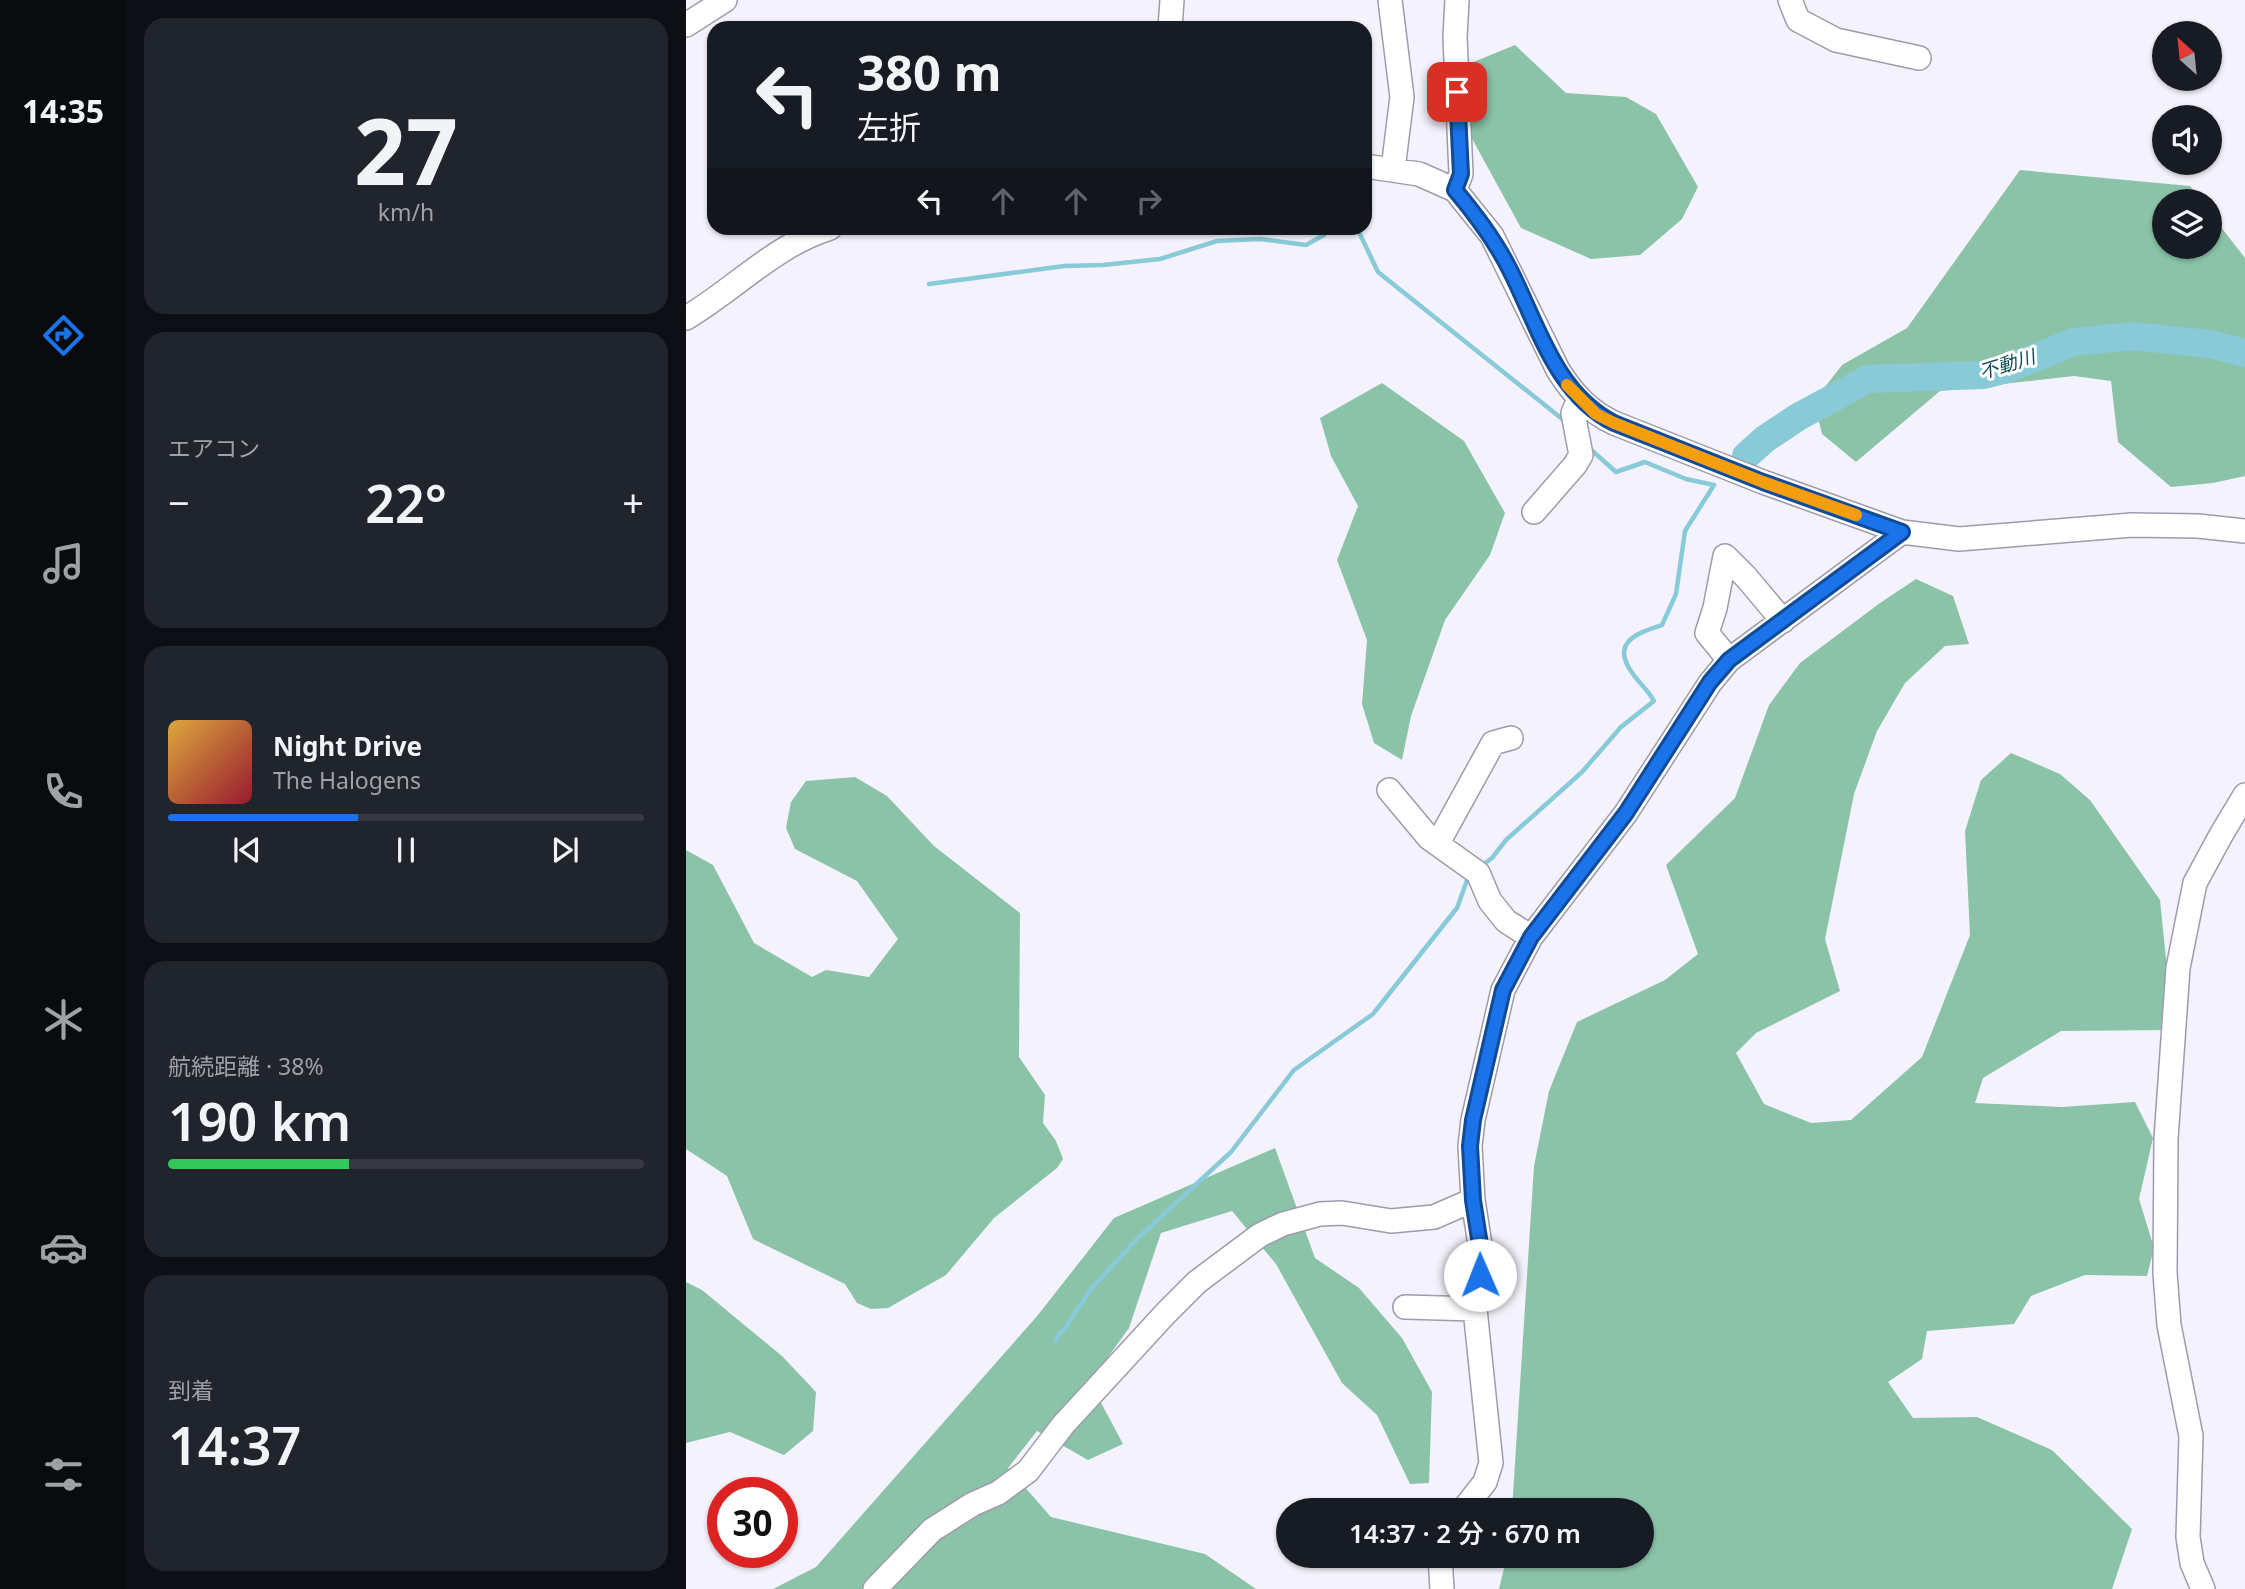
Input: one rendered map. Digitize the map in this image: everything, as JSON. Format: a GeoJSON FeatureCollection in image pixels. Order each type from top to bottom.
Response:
{"type":"FeatureCollection","features":[{"type":"Feature","properties":{"kind":"street"},"geometry":{"type":"LineString","coordinates":[[686,25],[725,0]]}},
{"type":"Feature","properties":{"kind":"street"},"geometry":{"type":"LineString","coordinates":[[1170,21],[1172,0]]}},
{"type":"Feature","properties":{"kind":"street"},"geometry":{"type":"LineString","coordinates":[[1390,0],[1402,97],[1392,169]]}},
{"type":"Feature","properties":{"kind":"street"},"geometry":{"type":"LineString","coordinates":[[1455,190],[1461,174],[1455,37],[1457,0]]}},
{"type":"Feature","properties":{"kind":"street"},"geometry":{"type":"LineString","coordinates":[[1790,0],[1798,20],[1836,40],[1919,58]]}},
{"type":"Feature","properties":{"kind":"street"},"geometry":{"type":"LineString","coordinates":[[1372,167],[1419,174],[1455,190],[1492,236],[1558,370],[1579,399],[1596,414],[1614,423],[1763,482],[1902,532],[1959,539],[2132,525],[2198,526],[2245,531]]}},
{"type":"Feature","properties":{"kind":"street"},"geometry":{"type":"LineString","coordinates":[[686,318],[763,262],[806,235]]}},
{"type":"Feature","properties":{"kind":"street"},"geometry":{"type":"LineString","coordinates":[[1534,512],[1581,455],[1573,413],[1579,399]]}},
{"type":"Feature","properties":{"kind":"street"},"geometry":{"type":"LineString","coordinates":[[1472,1498],[1485,1482],[1492,1463],[1475,1309],[1483,1264],[1473,1200],[1470,1146],[1473,1120],[1503,990],[1531,937],[1626,813],[1710,682],[1729,660],[1902,532]]}},
{"type":"Feature","properties":{"kind":"street"},"geometry":{"type":"LineString","coordinates":[[1729,660],[1707,633],[1725,556],[1783,621]]}},
{"type":"Feature","properties":{"kind":"street"},"geometry":{"type":"LineString","coordinates":[[1438,843],[1493,743],[1511,738]]}},
{"type":"Feature","properties":{"kind":"street"},"geometry":{"type":"LineString","coordinates":[[1389,790],[1429,838],[1478,873],[1497,911],[1506,921],[1531,937]]}},
{"type":"Feature","properties":{"kind":"street"},"geometry":{"type":"LineString","coordinates":[[2203,1589],[2192,1563],[2188,1537],[2191,1436],[2169,1325],[2166,1286],[2166,1139],[2178,968],[2195,883],[2241,811]]}},
{"type":"Feature","properties":{"kind":"street"},"geometry":{"type":"LineString","coordinates":[[876,1589],[932,1530],[973,1504],[998,1493],[1028,1471],[1063,1425],[1166,1313],[1197,1282],[1260,1235],[1283,1224],[1320,1214],[1342,1213],[1391,1221],[1434,1217],[1473,1200]]}},
{"type":"Feature","properties":{"kind":"street"},"geometry":{"type":"LineString","coordinates":[[1405,1307],[1475,1309]]}},
{"type":"Feature","properties":{"kind":"street"},"geometry":{"type":"LineString","coordinates":[[1441,1568],[1442,1589]]}},
{"type":"Feature","properties":{"kind":"green space"},"geometry":{"type":"Polygon","coordinates":[[[1515,45],[1566,93],[1626,97],[1656,114],[1698,187],[1682,219],[1640,255],[1591,259],[1521,228],[1470,135],[1471,63],[1515,45]]]}},
{"type":"Feature","properties":{"kind":"green space"},"geometry":{"type":"Polygon","coordinates":[[[2020,170],[2190,186],[2192,189],[2152,189],[2152,259],[2222,259],[2222,228],[2245,258],[2245,476],[2213,483],[2171,487],[2118,442],[2111,381],[2074,376],[1940,391],[1856,462],[1822,434],[1814,401],[1842,365],[1907,328],[2020,170]]]}},
{"type":"Feature","properties":{"kind":"green space"},"geometry":{"type":"Polygon","coordinates":[[[1382,383],[1464,441],[1505,513],[1490,555],[1445,620],[1411,716],[1402,760],[1374,743],[1362,704],[1367,640],[1337,560],[1358,506],[1331,456],[1320,418],[1382,383]]]}},
{"type":"Feature","properties":{"kind":"green space"},"geometry":{"type":"Polygon","coordinates":[[[1916,579],[1953,596],[1969,644],[1945,646],[1905,683],[1877,731],[1854,794],[1825,939],[1840,991],[1756,1033],[1736,1053],[1764,1104],[1811,1123],[1851,1120],[1922,1057],[1970,935],[1965,831],[1981,780],[2011,753],[2060,774],[2090,800],[2160,900],[2168,978],[2168,1030],[2061,1031],[1983,1078],[1975,1103],[2062,1107],[2135,1102],[2153,1138],[2139,1199],[2154,1248],[2147,1276],[2085,1275],[2031,1296],[2014,1324],[1927,1331],[1922,1359],[1888,1382],[1913,1418],[1977,1417],[2052,1450],[2132,1529],[2112,1589],[1499,1589],[1504,1568],[1654,1568],[1654,1498],[1513,1498],[1534,1166],[1549,1091],[1577,1022],[1665,980],[1698,954],[1666,865],[1735,798],[1769,705],[1800,663],[1916,579]]]}},
{"type":"Feature","properties":{"kind":"green space"},"geometry":{"type":"Polygon","coordinates":[[[855,777],[887,796],[934,846],[1020,913],[1019,1057],[1045,1095],[1043,1123],[1056,1141],[1063,1159],[1057,1168],[994,1218],[946,1275],[888,1308],[871,1309],[857,1303],[845,1284],[753,1239],[727,1176],[686,1149],[686,850],[713,865],[754,943],[812,977],[826,970],[869,977],[898,939],[857,881],[795,849],[786,828],[791,802],[806,781],[855,777]]]}},
{"type":"Feature","properties":{"kind":"green space"},"geometry":{"type":"Polygon","coordinates":[[[1275,1148],[1315,1258],[1359,1288],[1402,1338],[1432,1392],[1429,1483],[1410,1484],[1377,1415],[1342,1383],[1276,1264],[1232,1211],[1161,1233],[1129,1328],[1090,1382],[1123,1444],[1088,1460],[1037,1431],[1008,1468],[1051,1517],[1205,1554],[1256,1589],[773,1589],[816,1567],[1038,1315],[1114,1218],[1275,1148]]]}},
{"type":"Feature","properties":{"kind":"green space"},"geometry":{"type":"Polygon","coordinates":[[[686,1282],[702,1290],[782,1356],[816,1392],[813,1431],[784,1455],[730,1432],[686,1443],[686,1282]]]}},
{"type":"Feature","properties":{"kind":"waterway"},"geometry":{"type":"LineString","coordinates":[[929,284],[1064,266],[1160,259],[1217,241],[1260,239],[1306,245],[1324,235]]}},
{"type":"Feature","properties":{"kind":"waterway"},"geometry":{"type":"LineString","coordinates":[[1360,235],[1378,272],[1566,422]]}},
{"type":"Feature","properties":{"kind":"waterway","name":"不動川"},"geometry":{"type":"LineString","coordinates":[[1746,456],[1765,439],[1798,417],[1868,379],[1984,375],[2007,369],[2074,342],[2132,336],[2210,344],[2245,353]]}},
{"type":"Feature","properties":{"kind":"waterway"},"geometry":{"type":"LineString","coordinates":[[1481,866],[1582,772],[1621,727],[1654,701],[1626,663],[1625,647],[1636,636],[1662,625],[1676,594],[1685,531],[1714,485],[1686,479],[1645,462],[1616,472],[1588,447]]}},
{"type":"Feature","properties":{"kind":"waterway"},"geometry":{"type":"LineString","coordinates":[[1056,1341],[1091,1289],[1137,1239],[1231,1152],[1294,1070],[1373,1014],[1457,908],[1469,875]]}},
{"type":"Feature","properties":{"kind":"slow traffic"},"geometry":{"type":"LineString","coordinates":[[1567,385],[1596,414],[1614,423],[1763,482],[1856,515]]}},
{"type":"Feature","properties":{"kind":"route"},"geometry":{"type":"LineString","coordinates":[[1457,92],[1461,174],[1455,190],[1492,236],[1558,370],[1579,399],[1596,414],[1614,423],[1763,482],[1902,532],[1729,660],[1710,682],[1626,813],[1531,937],[1503,990],[1473,1120],[1470,1166],[1483,1264],[1480,1275]]}}]}
